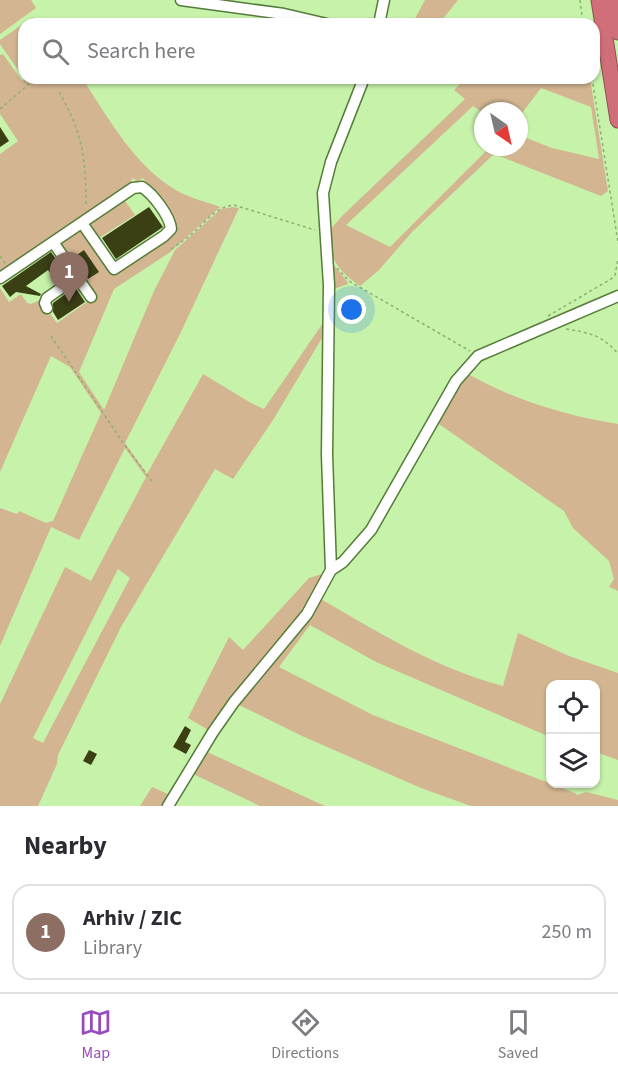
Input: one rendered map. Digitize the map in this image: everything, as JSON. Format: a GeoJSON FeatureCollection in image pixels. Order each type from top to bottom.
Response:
{"type":"FeatureCollection","features":[{"type":"Feature","properties":{"kind":"highway"},"geometry":{"type":"LineString","coordinates":[[599,0],[618,120]]}},
{"type":"Feature","properties":{"kind":"highway"},"geometry":{"type":"LineString","coordinates":[[613,0],[618,32]]}},
{"type":"Feature","properties":{"kind":"street"},"geometry":{"type":"LineString","coordinates":[[181,0],[301,18]]}},
{"type":"Feature","properties":{"kind":"street"},"geometry":{"type":"LineString","coordinates":[[380,18],[384,0]]}},
{"type":"Feature","properties":{"kind":"street"},"geometry":{"type":"LineString","coordinates":[[331,570],[327,455],[329,296],[323,193],[339,139],[362,84]]}},
{"type":"Feature","properties":{"kind":"street"},"geometry":{"type":"LineString","coordinates":[[0,279],[133,188],[142,188],[150,193],[169,221],[171,229],[114,269],[84,222]]}},
{"type":"Feature","properties":{"kind":"street"},"geometry":{"type":"LineString","coordinates":[[53,242],[91,297]]}},
{"type":"Feature","properties":{"kind":"street"},"geometry":{"type":"LineString","coordinates":[[47,308],[45,303],[47,298],[77,277]]}},
{"type":"Feature","properties":{"kind":"street"},"geometry":{"type":"LineString","coordinates":[[168,806],[234,702],[307,614],[331,570],[343,562],[372,530],[456,381],[478,356],[618,296]]}},
{"type":"Feature","properties":{"kind":"path"},"geometry":{"type":"LineString","coordinates":[[580,0],[582,18]]}},
{"type":"Feature","properties":{"kind":"path"},"geometry":{"type":"LineString","coordinates":[[0,108],[29,84]]}},
{"type":"Feature","properties":{"kind":"path"},"geometry":{"type":"LineString","coordinates":[[593,84],[618,242]]}},
{"type":"Feature","properties":{"kind":"path"},"geometry":{"type":"LineString","coordinates":[[59,92],[76,123],[83,147],[86,178],[84,222]]}},
{"type":"Feature","properties":{"kind":"path"},"geometry":{"type":"LineString","coordinates":[[171,249],[210,216],[226,206],[234,205],[325,232]]}},
{"type":"Feature","properties":{"kind":"path"},"geometry":{"type":"LineString","coordinates":[[327,252],[349,281],[478,356]]}},
{"type":"Feature","properties":{"kind":"path"},"geometry":{"type":"LineString","coordinates":[[541,320],[611,279],[615,275],[618,259]]}},
{"type":"Feature","properties":{"kind":"path"},"geometry":{"type":"LineString","coordinates":[[565,329],[591,333],[618,354]]}},
{"type":"Feature","properties":{"kind":"path"},"geometry":{"type":"LineString","coordinates":[[51,336],[154,484]]}},
{"type":"Feature","properties":{"kind":"shaded area"},"geometry":{"type":"Polygon","coordinates":[[[0,0],[31,0],[36,8],[22,18],[18,18],[18,21],[0,34],[0,0]]]}},
{"type":"Feature","properties":{"kind":"shaded area"},"geometry":{"type":"Polygon","coordinates":[[[425,0],[458,0],[444,18],[415,18],[425,0]]]}},
{"type":"Feature","properties":{"kind":"shaded area"},"geometry":{"type":"Polygon","coordinates":[[[18,27],[18,70],[0,44],[0,40],[18,27]]]}},
{"type":"Feature","properties":{"kind":"shaded area"},"geometry":{"type":"Polygon","coordinates":[[[3,54],[18,75],[18,84],[86,84],[113,126],[150,171],[181,193],[220,207],[169,253],[114,289],[79,372],[104,410],[154,291],[175,250],[221,209],[239,208],[180,334],[125,443],[147,474],[203,374],[264,409],[325,320],[325,333],[273,420],[233,479],[215,469],[121,627],[58,755],[57,764],[38,806],[0,806],[0,704],[65,567],[91,581],[146,477],[125,448],[79,540],[51,527],[0,646],[0,508],[17,514],[19,511],[46,523],[53,521],[101,413],[70,367],[51,356],[0,472],[0,288],[9,302],[21,294],[27,303],[31,304],[40,300],[57,323],[94,297],[59,246],[59,241],[78,228],[82,229],[113,274],[173,234],[176,225],[143,178],[136,182],[134,178],[131,180],[132,184],[0,274],[0,154],[18,141],[0,114],[0,55],[3,54]],[[118,569],[33,738],[43,743],[130,578],[118,569]]]}},
{"type":"Feature","properties":{"kind":"shaded area"},"geometry":{"type":"Polygon","coordinates":[[[460,84],[591,84],[608,191],[601,196],[499,156],[528,156],[528,139],[552,148],[599,159],[591,107],[541,88],[528,105],[528,102],[474,102],[474,107],[346,225],[390,247],[481,156],[492,156],[412,232],[379,270],[360,286],[340,269],[331,250],[328,232],[465,99],[454,90],[460,84]]]}},
{"type":"Feature","properties":{"kind":"shaded area"},"geometry":{"type":"Polygon","coordinates":[[[123,198],[135,215],[99,238],[88,226],[90,220],[123,198]]]}},
{"type":"Feature","properties":{"kind":"shaded area"},"geometry":{"type":"Polygon","coordinates":[[[331,262],[348,284],[331,290],[331,262]]]}},
{"type":"Feature","properties":{"kind":"shaded area"},"geometry":{"type":"Polygon","coordinates":[[[468,374],[504,392],[541,406],[618,424],[618,591],[609,587],[614,579],[609,561],[573,528],[564,511],[436,422],[468,374]]]}},
{"type":"Feature","properties":{"kind":"shaded area"},"geometry":{"type":"Polygon","coordinates":[[[325,573],[311,602],[210,731],[188,718],[229,637],[243,650],[309,578],[325,573]]]}},
{"type":"Feature","properties":{"kind":"shaded area"},"geometry":{"type":"Polygon","coordinates":[[[321,599],[432,660],[503,686],[518,633],[569,656],[618,673],[618,760],[600,753],[600,680],[546,680],[546,735],[376,662],[310,625],[279,667],[373,715],[546,782],[546,788],[562,788],[577,795],[586,792],[618,800],[618,806],[471,806],[421,788],[302,736],[237,704],[321,599]]]}},
{"type":"Feature","properties":{"kind":"shaded area"},"geometry":{"type":"Polygon","coordinates":[[[205,751],[325,806],[260,806],[191,773],[205,751]]]}},
{"type":"Feature","properties":{"kind":"shaded area"},"geometry":{"type":"Polygon","coordinates":[[[152,787],[170,795],[163,806],[140,806],[152,787]]]}},
{"type":"Feature","properties":{"kind":"building"},"geometry":{"type":"Polygon","coordinates":[[[0,127],[9,141],[0,147],[0,127]]]}},
{"type":"Feature","properties":{"kind":"building"},"geometry":{"type":"Polygon","coordinates":[[[149,207],[163,227],[116,259],[102,238],[149,207]]]}},
{"type":"Feature","properties":{"kind":"building"},"geometry":{"type":"Polygon","coordinates":[[[84,250],[99,272],[88,279],[74,257],[84,250]]]}},
{"type":"Feature","properties":{"kind":"building"},"geometry":{"type":"Polygon","coordinates":[[[51,252],[67,275],[57,282],[48,270],[26,286],[41,294],[40,296],[16,292],[10,297],[2,286],[51,252]]]}},
{"type":"Feature","properties":{"kind":"building"},"geometry":{"type":"Polygon","coordinates":[[[75,287],[85,302],[58,320],[53,312],[53,303],[75,287]]]}},
{"type":"Feature","properties":{"kind":"building"},"geometry":{"type":"Polygon","coordinates":[[[185,726],[191,730],[185,742],[191,745],[186,754],[173,747],[185,726]]]}},
{"type":"Feature","properties":{"kind":"building"},"geometry":{"type":"Polygon","coordinates":[[[89,750],[97,754],[91,765],[83,761],[89,750]]]}},
{"type":"Feature","properties":{"kind":"place","name":"Arhiv / ZIC"},"geometry":{"type":"Point","coordinates":[69,302]}}]}
